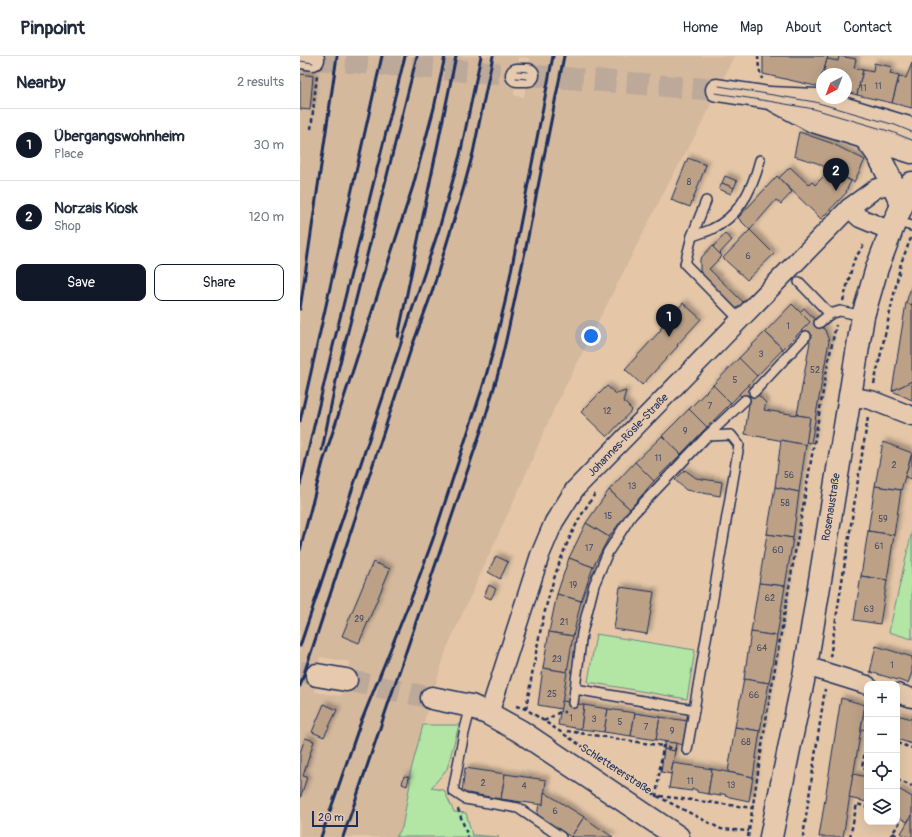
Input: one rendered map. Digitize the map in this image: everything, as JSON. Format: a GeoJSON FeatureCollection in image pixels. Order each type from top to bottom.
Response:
{"type":"FeatureCollection","features":[{"type":"Feature","properties":{"kind":"street"},"geometry":{"type":"LineString","coordinates":[[766,89],[813,120],[912,152]]}},
{"type":"Feature","properties":{"kind":"street"},"geometry":{"type":"LineString","coordinates":[[717,90],[766,89],[816,100],[912,129]]}},
{"type":"Feature","properties":{"kind":"street"},"geometry":{"type":"LineString","coordinates":[[863,136],[872,145],[883,163],[902,183]]}},
{"type":"Feature","properties":{"kind":"street","name":"Johannes-Rösle-Straße"},"geometry":{"type":"LineString","coordinates":[[480,710],[554,522],[575,489],[849,208],[875,189],[902,183]]}},
{"type":"Feature","properties":{"kind":"street","name":"Rosenaustraße"},"geometry":{"type":"LineString","coordinates":[[771,837],[806,666],[863,316],[877,268],[895,221],[902,183]]}},
{"type":"Feature","properties":{"kind":"street"},"geometry":{"type":"LineString","coordinates":[[849,208],[860,218],[895,221]]}},
{"type":"Feature","properties":{"kind":"street"},"geometry":{"type":"LineString","coordinates":[[849,396],[871,400],[912,416]]}},
{"type":"Feature","properties":{"kind":"street"},"geometry":{"type":"LineString","coordinates":[[806,666],[864,683]]}},
{"type":"Feature","properties":{"kind":"street"},"geometry":{"type":"LineString","coordinates":[[317,675],[346,680]]}},
{"type":"Feature","properties":{"kind":"street"},"geometry":{"type":"LineString","coordinates":[[900,694],[912,698]]}},
{"type":"Feature","properties":{"kind":"street","name":"Schlettererstraße"},"geometry":{"type":"LineString","coordinates":[[432,698],[480,710],[520,731],[678,837]]}},
{"type":"Feature","properties":{"kind":"lane"},"geometry":{"type":"LineString","coordinates":[[766,89],[814,106],[893,128],[912,137]]}},
{"type":"Feature","properties":{"kind":"lane"},"geometry":{"type":"LineString","coordinates":[[692,236],[712,229],[724,222],[740,205],[756,179],[760,160]]}},
{"type":"Feature","properties":{"kind":"lane"},"geometry":{"type":"LineString","coordinates":[[706,201],[692,236],[685,264],[740,320]]}},
{"type":"Feature","properties":{"kind":"lane"},"geometry":{"type":"LineString","coordinates":[[799,282],[830,314]]}},
{"type":"Feature","properties":{"kind":"lane"},"geometry":{"type":"LineString","coordinates":[[820,323],[830,314],[840,311],[863,316]]}},
{"type":"Feature","properties":{"kind":"lane"},"geometry":{"type":"LineString","coordinates":[[754,392],[806,336]]}},
{"type":"Feature","properties":{"kind":"lane"},"geometry":{"type":"LineString","coordinates":[[574,703],[582,633],[594,585],[608,552],[631,516],[707,436],[745,400]]}},
{"type":"Feature","properties":{"kind":"lane"},"geometry":{"type":"LineString","coordinates":[[687,750],[739,445],[731,435],[707,436]]}},
{"type":"Feature","properties":{"kind":"lane"},"geometry":{"type":"LineString","coordinates":[[575,689],[694,710]]}},
{"type":"Feature","properties":{"kind":"lane"},"geometry":{"type":"LineString","coordinates":[[480,710],[464,733],[453,791],[465,799],[518,808],[562,837]]}},
{"type":"Feature","properties":{"kind":"path"},"geometry":{"type":"LineString","coordinates":[[758,56],[759,69],[766,89]]}},
{"type":"Feature","properties":{"kind":"path"},"geometry":{"type":"LineString","coordinates":[[310,62],[311,129]]}},
{"type":"Feature","properties":{"kind":"path"},"geometry":{"type":"LineString","coordinates":[[842,302],[854,260],[869,238],[895,221]]}},
{"type":"Feature","properties":{"kind":"path","name":"Rosenaustraße"},"geometry":{"type":"LineString","coordinates":[[802,837],[871,400],[901,263],[912,236]]}},
{"type":"Feature","properties":{"kind":"path"},"geometry":{"type":"LineString","coordinates":[[748,837],[819,413],[828,363],[838,321]]}},
{"type":"Feature","properties":{"kind":"path"},"geometry":{"type":"LineString","coordinates":[[526,710],[540,629],[562,554],[580,518],[598,490]]}},
{"type":"Feature","properties":{"kind":"path","name":"Schlettererstraße"},"geometry":{"type":"LineString","coordinates":[[514,706],[526,710],[544,721],[657,796],[721,829],[749,831]]}},
{"type":"Feature","properties":{"kind":"path"},"geometry":{"type":"LineString","coordinates":[[544,721],[560,712]]}},
{"type":"Feature","properties":{"kind":"path"},"geometry":{"type":"LineString","coordinates":[[567,731],[676,748]]}},
{"type":"Feature","properties":{"kind":"path"},"geometry":{"type":"LineString","coordinates":[[900,744],[912,748]]}},
{"type":"Feature","properties":{"kind":"path"},"geometry":{"type":"LineString","coordinates":[[642,813],[657,796],[663,746]]}},
{"type":"Feature","properties":{"kind":"path"},"geometry":{"type":"LineString","coordinates":[[864,757],[862,767],[864,768]]}},
{"type":"Feature","properties":{"kind":"path"},"geometry":{"type":"LineString","coordinates":[[900,781],[912,786]]}},
{"type":"Feature","properties":{"kind":"path"},"geometry":{"type":"LineString","coordinates":[[453,791],[468,837]]}},
{"type":"Feature","properties":{"kind":"path"},"geometry":{"type":"LineString","coordinates":[[657,796],[753,808]]}},
{"type":"Feature","properties":{"kind":"path"},"geometry":{"type":"LineString","coordinates":[[850,837],[857,804],[864,806]]}},
{"type":"Feature","properties":{"kind":"path"},"geometry":{"type":"LineString","coordinates":[[890,837],[898,825]]}},
{"type":"Feature","properties":{"kind":"path"},"geometry":{"type":"LineString","coordinates":[[893,833],[899,837]]}},
{"type":"Feature","properties":{"kind":"shaded area"},"geometry":{"type":"Polygon","coordinates":[[[300,56],[734,56],[699,129],[666,188],[554,409],[447,648],[423,725],[410,774],[410,784],[402,828],[396,837],[300,837],[300,56]],[[519,57],[514,95],[524,97],[530,58],[519,57]],[[320,657],[315,692],[340,696],[344,693],[350,662],[320,657]]]}},
{"type":"Feature","properties":{"kind":"green space"},"geometry":{"type":"Polygon","coordinates":[[[912,531],[912,639],[889,632],[912,531]]]}},
{"type":"Feature","properties":{"kind":"green space"},"geometry":{"type":"Polygon","coordinates":[[[596,634],[695,650],[687,699],[588,682],[596,634]]]}},
{"type":"Feature","properties":{"kind":"green space"},"geometry":{"type":"Polygon","coordinates":[[[423,725],[459,725],[447,769],[431,788],[444,790],[454,812],[466,813],[472,835],[499,837],[396,837],[402,828],[410,784],[410,774],[423,725]]]}},
{"type":"Feature","properties":{"kind":"building"},"geometry":{"type":"Polygon","coordinates":[[[763,56],[828,56],[825,68],[816,68],[816,86],[763,74],[763,56]]]}},
{"type":"Feature","properties":{"kind":"building"},"geometry":{"type":"Polygon","coordinates":[[[839,56],[856,59],[854,68],[863,70],[857,95],[852,94],[852,68],[825,68],[827,59],[838,61],[839,56]]]}},
{"type":"Feature","properties":{"kind":"building"},"geometry":{"type":"Polygon","coordinates":[[[874,63],[892,67],[890,74],[899,76],[892,103],[857,95],[863,70],[873,72],[874,63]]]}},
{"type":"Feature","properties":{"kind":"building"},"geometry":{"type":"Polygon","coordinates":[[[912,63],[912,108],[892,103],[899,77],[906,78],[912,63]]]}},
{"type":"Feature","properties":{"kind":"building"},"geometry":{"type":"Polygon","coordinates":[[[300,74],[313,76],[310,110],[300,109],[300,74]]]}},
{"type":"Feature","properties":{"kind":"building"},"geometry":{"type":"Polygon","coordinates":[[[799,132],[831,143],[865,160],[854,182],[817,163],[794,156],[799,132]]]}},
{"type":"Feature","properties":{"kind":"building"},"geometry":{"type":"Polygon","coordinates":[[[688,158],[706,165],[690,207],[671,200],[688,158]]]}},
{"type":"Feature","properties":{"kind":"building"},"geometry":{"type":"Polygon","coordinates":[[[790,167],[809,185],[812,182],[815,185],[827,173],[837,183],[841,176],[851,181],[846,191],[847,192],[821,219],[779,178],[790,167]]]}},
{"type":"Feature","properties":{"kind":"building"},"geometry":{"type":"Polygon","coordinates":[[[725,176],[737,181],[734,188],[722,183],[725,176]]]}},
{"type":"Feature","properties":{"kind":"building"},"geometry":{"type":"Polygon","coordinates":[[[777,176],[792,192],[781,204],[776,200],[750,230],[738,218],[777,176]]]}},
{"type":"Feature","properties":{"kind":"building"},"geometry":{"type":"Polygon","coordinates":[[[722,183],[734,188],[731,194],[719,189],[722,183]]]}},
{"type":"Feature","properties":{"kind":"building"},"geometry":{"type":"Polygon","coordinates":[[[750,230],[774,254],[747,280],[723,258],[750,230]]]}},
{"type":"Feature","properties":{"kind":"building"},"geometry":{"type":"Polygon","coordinates":[[[725,234],[732,240],[719,254],[713,247],[725,234]]]}},
{"type":"Feature","properties":{"kind":"building"},"geometry":{"type":"Polygon","coordinates":[[[712,246],[722,256],[709,269],[744,303],[736,311],[700,275],[700,259],[712,246]]]}},
{"type":"Feature","properties":{"kind":"building"},"geometry":{"type":"Polygon","coordinates":[[[912,284],[912,305],[906,303],[912,284]]]}},
{"type":"Feature","properties":{"kind":"building"},"geometry":{"type":"Polygon","coordinates":[[[683,303],[701,319],[642,385],[625,369],[661,330],[660,329],[683,303]]]}},
{"type":"Feature","properties":{"kind":"building"},"geometry":{"type":"Polygon","coordinates":[[[906,303],[912,305],[912,381],[892,391],[906,303]]]}},
{"type":"Feature","properties":{"kind":"building"},"geometry":{"type":"Polygon","coordinates":[[[792,304],[810,322],[783,349],[765,332],[792,304]]]}},
{"type":"Feature","properties":{"kind":"building"},"geometry":{"type":"Polygon","coordinates":[[[804,308],[825,330],[829,341],[811,443],[806,442],[810,417],[797,415],[810,342],[801,331],[810,322],[800,312],[804,308]]]}},
{"type":"Feature","properties":{"kind":"building"},"geometry":{"type":"Polygon","coordinates":[[[765,332],[783,349],[757,376],[739,358],[765,332]]]}},
{"type":"Feature","properties":{"kind":"building"},"geometry":{"type":"Polygon","coordinates":[[[739,358],[757,376],[731,403],[713,385],[739,358]]]}},
{"type":"Feature","properties":{"kind":"building"},"geometry":{"type":"Polygon","coordinates":[[[912,381],[912,400],[892,391],[912,381]]]}},
{"type":"Feature","properties":{"kind":"building"},"geometry":{"type":"Polygon","coordinates":[[[713,385],[731,403],[707,427],[689,409],[713,385]]]}},
{"type":"Feature","properties":{"kind":"building"},"geometry":{"type":"Polygon","coordinates":[[[748,385],[766,403],[764,410],[810,417],[806,445],[745,434],[749,404],[739,394],[748,385]]]}},
{"type":"Feature","properties":{"kind":"building"},"geometry":{"type":"Polygon","coordinates":[[[607,386],[616,394],[626,391],[623,401],[632,410],[607,437],[581,412],[607,386]]]}},
{"type":"Feature","properties":{"kind":"building"},"geometry":{"type":"Polygon","coordinates":[[[689,409],[707,427],[681,454],[662,436],[689,409]]]}},
{"type":"Feature","properties":{"kind":"building"},"geometry":{"type":"Polygon","coordinates":[[[662,436],[681,454],[654,481],[635,462],[662,436]]]}},
{"type":"Feature","properties":{"kind":"building"},"geometry":{"type":"Polygon","coordinates":[[[781,440],[806,445],[799,492],[775,487],[781,440]]]}},
{"type":"Feature","properties":{"kind":"building"},"geometry":{"type":"Polygon","coordinates":[[[883,442],[912,453],[901,490],[875,486],[883,442]]]}},
{"type":"Feature","properties":{"kind":"building"},"geometry":{"type":"Polygon","coordinates":[[[912,453],[912,479],[905,477],[912,453]]]}},
{"type":"Feature","properties":{"kind":"building"},"geometry":{"type":"Polygon","coordinates":[[[635,462],[654,481],[630,509],[609,490],[635,462]]]}},
{"type":"Feature","properties":{"kind":"building"},"geometry":{"type":"Polygon","coordinates":[[[685,470],[696,478],[722,482],[720,496],[686,490],[675,480],[685,470]]]}},
{"type":"Feature","properties":{"kind":"building"},"geometry":{"type":"Polygon","coordinates":[[[875,486],[901,490],[894,535],[868,531],[875,486]]]}},
{"type":"Feature","properties":{"kind":"building"},"geometry":{"type":"Polygon","coordinates":[[[775,487],[799,492],[793,538],[767,534],[775,487]]]}},
{"type":"Feature","properties":{"kind":"building"},"geometry":{"type":"Polygon","coordinates":[[[609,490],[630,509],[609,537],[586,523],[609,490]]]}},
{"type":"Feature","properties":{"kind":"building"},"geometry":{"type":"Polygon","coordinates":[[[586,523],[609,537],[593,567],[569,558],[586,523]]]}},
{"type":"Feature","properties":{"kind":"building"},"geometry":{"type":"Polygon","coordinates":[[[868,531],[894,535],[887,580],[861,576],[868,531]]]}},
{"type":"Feature","properties":{"kind":"building"},"geometry":{"type":"Polygon","coordinates":[[[767,534],[793,538],[785,586],[759,583],[767,534]]]}},
{"type":"Feature","properties":{"kind":"building"},"geometry":{"type":"Polygon","coordinates":[[[496,556],[508,562],[500,579],[488,572],[496,556]]]}},
{"type":"Feature","properties":{"kind":"building"},"geometry":{"type":"Polygon","coordinates":[[[569,558],[593,567],[581,601],[557,594],[569,558]]]}},
{"type":"Feature","properties":{"kind":"building"},"geometry":{"type":"Polygon","coordinates":[[[373,562],[390,569],[359,643],[342,636],[373,562]]]}},
{"type":"Feature","properties":{"kind":"building"},"geometry":{"type":"Polygon","coordinates":[[[861,576],[887,580],[880,624],[854,620],[861,576]]]}},
{"type":"Feature","properties":{"kind":"building"},"geometry":{"type":"Polygon","coordinates":[[[759,583],[785,586],[777,636],[751,632],[759,583]]]}},
{"type":"Feature","properties":{"kind":"building"},"geometry":{"type":"Polygon","coordinates":[[[489,585],[496,589],[491,599],[484,596],[489,585]]]}},
{"type":"Feature","properties":{"kind":"building"},"geometry":{"type":"Polygon","coordinates":[[[620,587],[654,592],[647,634],[614,629],[620,587]]]}},
{"type":"Feature","properties":{"kind":"building"},"geometry":{"type":"Polygon","coordinates":[[[557,594],[581,601],[573,636],[549,632],[557,594]]]}},
{"type":"Feature","properties":{"kind":"building"},"geometry":{"type":"Polygon","coordinates":[[[549,632],[573,636],[567,672],[543,668],[549,632]]]}},
{"type":"Feature","properties":{"kind":"building"},"geometry":{"type":"Polygon","coordinates":[[[751,632],[777,636],[769,683],[744,679],[751,632]]]}},
{"type":"Feature","properties":{"kind":"building"},"geometry":{"type":"Polygon","coordinates":[[[876,646],[912,657],[912,672],[908,683],[870,672],[876,646]]]}},
{"type":"Feature","properties":{"kind":"building"},"geometry":{"type":"Polygon","coordinates":[[[543,668],[567,672],[561,709],[538,705],[543,668]]]}},
{"type":"Feature","properties":{"kind":"building"},"geometry":{"type":"Polygon","coordinates":[[[744,679],[769,683],[760,731],[735,727],[744,679]]]}},
{"type":"Feature","properties":{"kind":"building"},"geometry":{"type":"Polygon","coordinates":[[[841,698],[864,705],[864,711],[843,837],[819,837],[841,698]]]}},
{"type":"Feature","properties":{"kind":"building"},"geometry":{"type":"Polygon","coordinates":[[[562,701],[584,705],[581,729],[558,725],[562,701]]]}},
{"type":"Feature","properties":{"kind":"building"},"geometry":{"type":"Polygon","coordinates":[[[324,704],[337,710],[324,737],[312,732],[324,704]]]}},
{"type":"Feature","properties":{"kind":"building"},"geometry":{"type":"Polygon","coordinates":[[[584,705],[608,709],[604,732],[581,729],[584,705]]]}},
{"type":"Feature","properties":{"kind":"building"},"geometry":{"type":"Polygon","coordinates":[[[608,709],[635,713],[631,736],[604,732],[608,709]]]}},
{"type":"Feature","properties":{"kind":"building"},"geometry":{"type":"Polygon","coordinates":[[[864,711],[864,730],[861,729],[864,711]]]}},
{"type":"Feature","properties":{"kind":"building"},"geometry":{"type":"Polygon","coordinates":[[[635,713],[660,717],[656,740],[631,736],[635,713]]]}},
{"type":"Feature","properties":{"kind":"building"},"geometry":{"type":"Polygon","coordinates":[[[900,716],[912,719],[912,744],[900,740],[900,716]]]}},
{"type":"Feature","properties":{"kind":"building"},"geometry":{"type":"Polygon","coordinates":[[[660,717],[688,721],[685,745],[656,740],[660,717]]]}},
{"type":"Feature","properties":{"kind":"building"},"geometry":{"type":"Polygon","coordinates":[[[735,727],[760,731],[753,777],[728,772],[735,727]]]}},
{"type":"Feature","properties":{"kind":"building"},"geometry":{"type":"Polygon","coordinates":[[[305,738],[314,741],[303,776],[307,777],[300,799],[300,753],[305,738]]]}},
{"type":"Feature","properties":{"kind":"building"},"geometry":{"type":"Polygon","coordinates":[[[665,742],[676,743],[675,751],[664,749],[665,742]]]}},
{"type":"Feature","properties":{"kind":"building"},"geometry":{"type":"Polygon","coordinates":[[[664,749],[675,751],[671,774],[661,772],[664,749]]]}},
{"type":"Feature","properties":{"kind":"building"},"geometry":{"type":"Polygon","coordinates":[[[673,763],[712,769],[708,794],[697,792],[697,790],[692,789],[692,791],[669,788],[673,763]]]}},
{"type":"Feature","properties":{"kind":"building"},"geometry":{"type":"Polygon","coordinates":[[[465,768],[505,774],[501,799],[462,792],[465,768]]]}},
{"type":"Feature","properties":{"kind":"building"},"geometry":{"type":"Polygon","coordinates":[[[712,769],[753,777],[749,801],[725,796],[726,795],[723,794],[720,794],[720,796],[708,794],[712,769]]]}},
{"type":"Feature","properties":{"kind":"building"},"geometry":{"type":"Polygon","coordinates":[[[505,774],[546,780],[543,805],[501,799],[505,774]]]}},
{"type":"Feature","properties":{"kind":"building"},"geometry":{"type":"Polygon","coordinates":[[[853,774],[864,776],[864,801],[849,798],[853,774]]]}},
{"type":"Feature","properties":{"kind":"building"},"geometry":{"type":"Polygon","coordinates":[[[404,776],[409,777],[407,786],[402,784],[404,776]]]}},
{"type":"Feature","properties":{"kind":"building"},"geometry":{"type":"Polygon","coordinates":[[[900,790],[912,797],[912,815],[907,822],[900,818],[900,790]]]}},
{"type":"Feature","properties":{"kind":"building"},"geometry":{"type":"Polygon","coordinates":[[[544,792],[584,817],[571,837],[537,816],[539,804],[543,805],[544,792]]]}},
{"type":"Feature","properties":{"kind":"building"},"geometry":{"type":"Polygon","coordinates":[[[912,815],[912,837],[907,837],[901,833],[912,815]]]}},
{"type":"Feature","properties":{"kind":"building"},"geometry":{"type":"Polygon","coordinates":[[[584,817],[599,828],[613,837],[571,837],[584,817]]]}},
{"type":"Feature","properties":{"kind":"tunnel"},"geometry":{"type":"LineString","coordinates":[[313,59],[517,75]]}},
{"type":"Feature","properties":{"kind":"tunnel"},"geometry":{"type":"LineString","coordinates":[[528,75],[717,90]]}},
{"type":"Feature","properties":{"kind":"tunnel"},"geometry":{"type":"LineString","coordinates":[[300,672],[317,675]]}},
{"type":"Feature","properties":{"kind":"tunnel"},"geometry":{"type":"LineString","coordinates":[[346,680],[432,698]]}},
{"type":"Feature","properties":{"kind":"tram line"},"geometry":{"type":"LineString","coordinates":[[300,61],[313,63]]}},
{"type":"Feature","properties":{"kind":"tram line"},"geometry":{"type":"LineString","coordinates":[[517,71],[528,72]]}},
{"type":"Feature","properties":{"kind":"tram line"},"geometry":{"type":"LineString","coordinates":[[516,78],[527,79]]}},
{"type":"Feature","properties":{"kind":"tram line"},"geometry":{"type":"LineString","coordinates":[[719,86],[815,102],[895,125],[912,132]]}},
{"type":"Feature","properties":{"kind":"tram line"},"geometry":{"type":"LineString","coordinates":[[715,93],[814,109],[892,132],[912,140]]}},
{"type":"Feature","properties":{"kind":"railway"},"geometry":{"type":"LineString","coordinates":[[300,309],[337,56]]}},
{"type":"Feature","properties":{"kind":"railway"},"geometry":{"type":"LineString","coordinates":[[300,421],[382,56]]}},
{"type":"Feature","properties":{"kind":"railway"},"geometry":{"type":"LineString","coordinates":[[300,485],[405,56]]}},
{"type":"Feature","properties":{"kind":"railway"},"geometry":{"type":"LineString","coordinates":[[322,450],[338,371],[417,56]]}},
{"type":"Feature","properties":{"kind":"railway"},"geometry":{"type":"LineString","coordinates":[[300,550],[323,462],[413,186],[434,108],[445,56]]}},
{"type":"Feature","properties":{"kind":"railway"},"geometry":{"type":"LineString","coordinates":[[398,337],[456,56]]}},
{"type":"Feature","properties":{"kind":"railway"},"geometry":{"type":"LineString","coordinates":[[300,646],[439,229],[460,155],[481,56]]}},
{"type":"Feature","properties":{"kind":"railway"},"geometry":{"type":"LineString","coordinates":[[300,686],[410,352],[431,295],[473,153],[493,56]]}},
{"type":"Feature","properties":{"kind":"railway"},"geometry":{"type":"LineString","coordinates":[[321,837],[359,727],[414,591],[433,539],[482,389],[505,302],[553,56]]}},
{"type":"Feature","properties":{"kind":"railway"},"geometry":{"type":"LineString","coordinates":[[343,837],[484,422],[498,374],[525,252],[564,56]]}},
{"type":"Feature","properties":{"kind":"place","name":"Norzais Kiosk"},"geometry":{"type":"Point","coordinates":[836,191]}},
{"type":"Feature","properties":{"kind":"place","name":"Übergangswohnheim"},"geometry":{"type":"Point","coordinates":[669,337]}}]}
